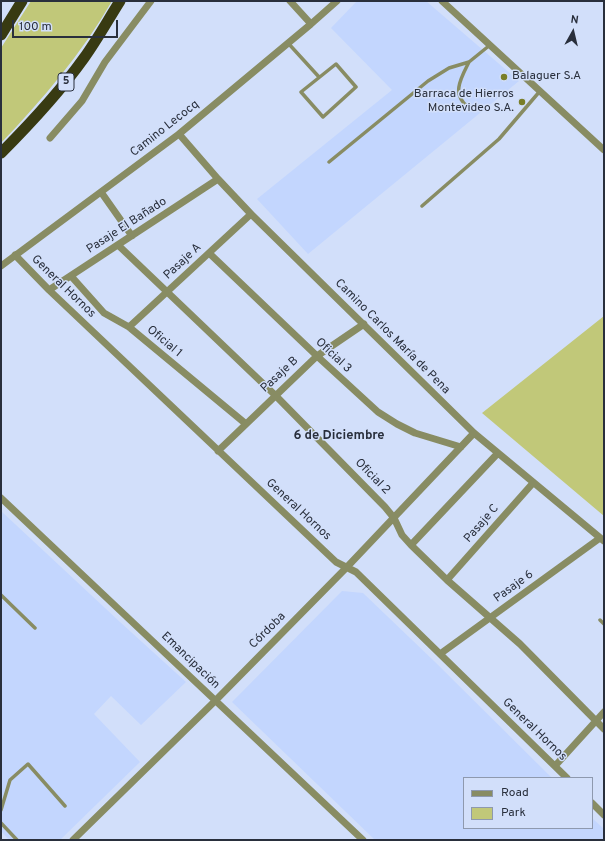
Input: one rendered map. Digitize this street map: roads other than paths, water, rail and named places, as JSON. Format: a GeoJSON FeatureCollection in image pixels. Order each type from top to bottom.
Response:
{"type":"FeatureCollection","features":[{"type":"Feature","properties":{"kind":"highway"},"geometry":{"type":"LineString","coordinates":[[1,35],[22,1]]}},
{"type":"Feature","properties":{"kind":"highway","name":"5"},"geometry":{"type":"LineString","coordinates":[[1,153],[35,118],[66,82],[84,58],[120,1]]}},
{"type":"Feature","properties":{"kind":"street"},"geometry":{"type":"LineString","coordinates":[[50,138],[82,101],[105,62],[151,1]]}},
{"type":"Feature","properties":{"kind":"street"},"geometry":{"type":"LineString","coordinates":[[290,1],[311,24]]}},
{"type":"Feature","properties":{"kind":"street","name":"Camino Lecocq"},"geometry":{"type":"LineString","coordinates":[[1,266],[179,134],[337,1]]}},
{"type":"Feature","properties":{"kind":"street"},"geometry":{"type":"LineString","coordinates":[[442,1],[604,150]]}},
{"type":"Feature","properties":{"kind":"street","name":"Camino Carlos María de Pena"},"geometry":{"type":"LineString","coordinates":[[179,134],[251,214],[474,433],[602,539]]}},
{"type":"Feature","properties":{"kind":"street","name":"Pasaje El Bañado"},"geometry":{"type":"LineString","coordinates":[[49,290],[218,179]]}},
{"type":"Feature","properties":{"kind":"street"},"geometry":{"type":"LineString","coordinates":[[100,192],[132,236]]}},
{"type":"Feature","properties":{"kind":"street","name":"Pasaje A"},"geometry":{"type":"LineString","coordinates":[[129,327],[251,214]]}},
{"type":"Feature","properties":{"kind":"street","name":"Oficial 2"},"geometry":{"type":"LineString","coordinates":[[118,245],[166,293],[275,395],[385,507],[394,518],[402,535],[410,545],[447,580],[520,644],[604,729]]}},
{"type":"Feature","properties":{"kind":"street","name":"Oficial 3"},"geometry":{"type":"LineString","coordinates":[[209,253],[378,412],[415,432],[461,447]]}},
{"type":"Feature","properties":{"kind":"street","name":"General Hornos"},"geometry":{"type":"LineString","coordinates":[[15,255],[49,290],[336,562],[356,572],[566,777]]}},
{"type":"Feature","properties":{"kind":"street","name":"Oficial 1"},"geometry":{"type":"LineString","coordinates":[[71,276],[104,313],[129,327],[246,424]]}},
{"type":"Feature","properties":{"kind":"street","name":"Pasaje B"},"geometry":{"type":"LineString","coordinates":[[218,450],[317,356],[364,324]]}},
{"type":"Feature","properties":{"kind":"street","name":"Córdoba"},"geometry":{"type":"LineString","coordinates":[[73,840],[347,567],[474,433]]}},
{"type":"Feature","properties":{"kind":"street"},"geometry":{"type":"LineString","coordinates":[[410,545],[498,453]]}},
{"type":"Feature","properties":{"kind":"street","name":"Pasaje C"},"geometry":{"type":"LineString","coordinates":[[447,580],[533,482]]}},
{"type":"Feature","properties":{"kind":"street","name":"Emancipación"},"geometry":{"type":"LineString","coordinates":[[1,498],[363,840]]}},
{"type":"Feature","properties":{"kind":"street","name":"Pasaje 6"},"geometry":{"type":"LineString","coordinates":[[440,654],[602,539]]}},
{"type":"Feature","properties":{"kind":"street"},"geometry":{"type":"LineString","coordinates":[[555,766],[604,712]]}},
{"type":"Feature","properties":{"kind":"street"},"geometry":{"type":"LineString","coordinates":[[593,804],[604,815]]}},
{"type":"Feature","properties":{"kind":"lane"},"geometry":{"type":"LineString","coordinates":[[288,43],[319,77]]}},
{"type":"Feature","properties":{"kind":"lane"},"geometry":{"type":"LineString","coordinates":[[468,107],[462,102],[458,92],[460,80],[469,62],[490,44]]}},
{"type":"Feature","properties":{"kind":"lane"},"geometry":{"type":"LineString","coordinates":[[329,162],[428,81],[449,68],[469,62]]}},
{"type":"Feature","properties":{"kind":"lane"},"geometry":{"type":"LineString","coordinates":[[336,64],[356,87],[323,117],[301,92],[319,77],[336,64]]}},
{"type":"Feature","properties":{"kind":"lane"},"geometry":{"type":"LineString","coordinates":[[422,206],[500,139],[540,91]]}},
{"type":"Feature","properties":{"kind":"lane"},"geometry":{"type":"LineString","coordinates":[[1,595],[36,628]]}},
{"type":"Feature","properties":{"kind":"lane"},"geometry":{"type":"LineString","coordinates":[[600,620],[604,624]]}},
{"type":"Feature","properties":{"kind":"lane"},"geometry":{"type":"LineString","coordinates":[[1,810],[10,780],[28,764],[65,806]]}},
{"type":"Feature","properties":{"kind":"lane"},"geometry":{"type":"LineString","coordinates":[[1,823],[17,840]]}},
{"type":"Feature","properties":{"kind":"place","name":"Balaguer S.A"},"geometry":{"type":"Point","coordinates":[504,77]}},
{"type":"Feature","properties":{"kind":"place","name":"Barraca de Hierros Montevideo S.A."},"geometry":{"type":"Point","coordinates":[522,102]}},
{"type":"Feature","properties":{"kind":"district","name":"6 de Diciembre"},"geometry":{"type":"Point","coordinates":[339,436]}}]}
